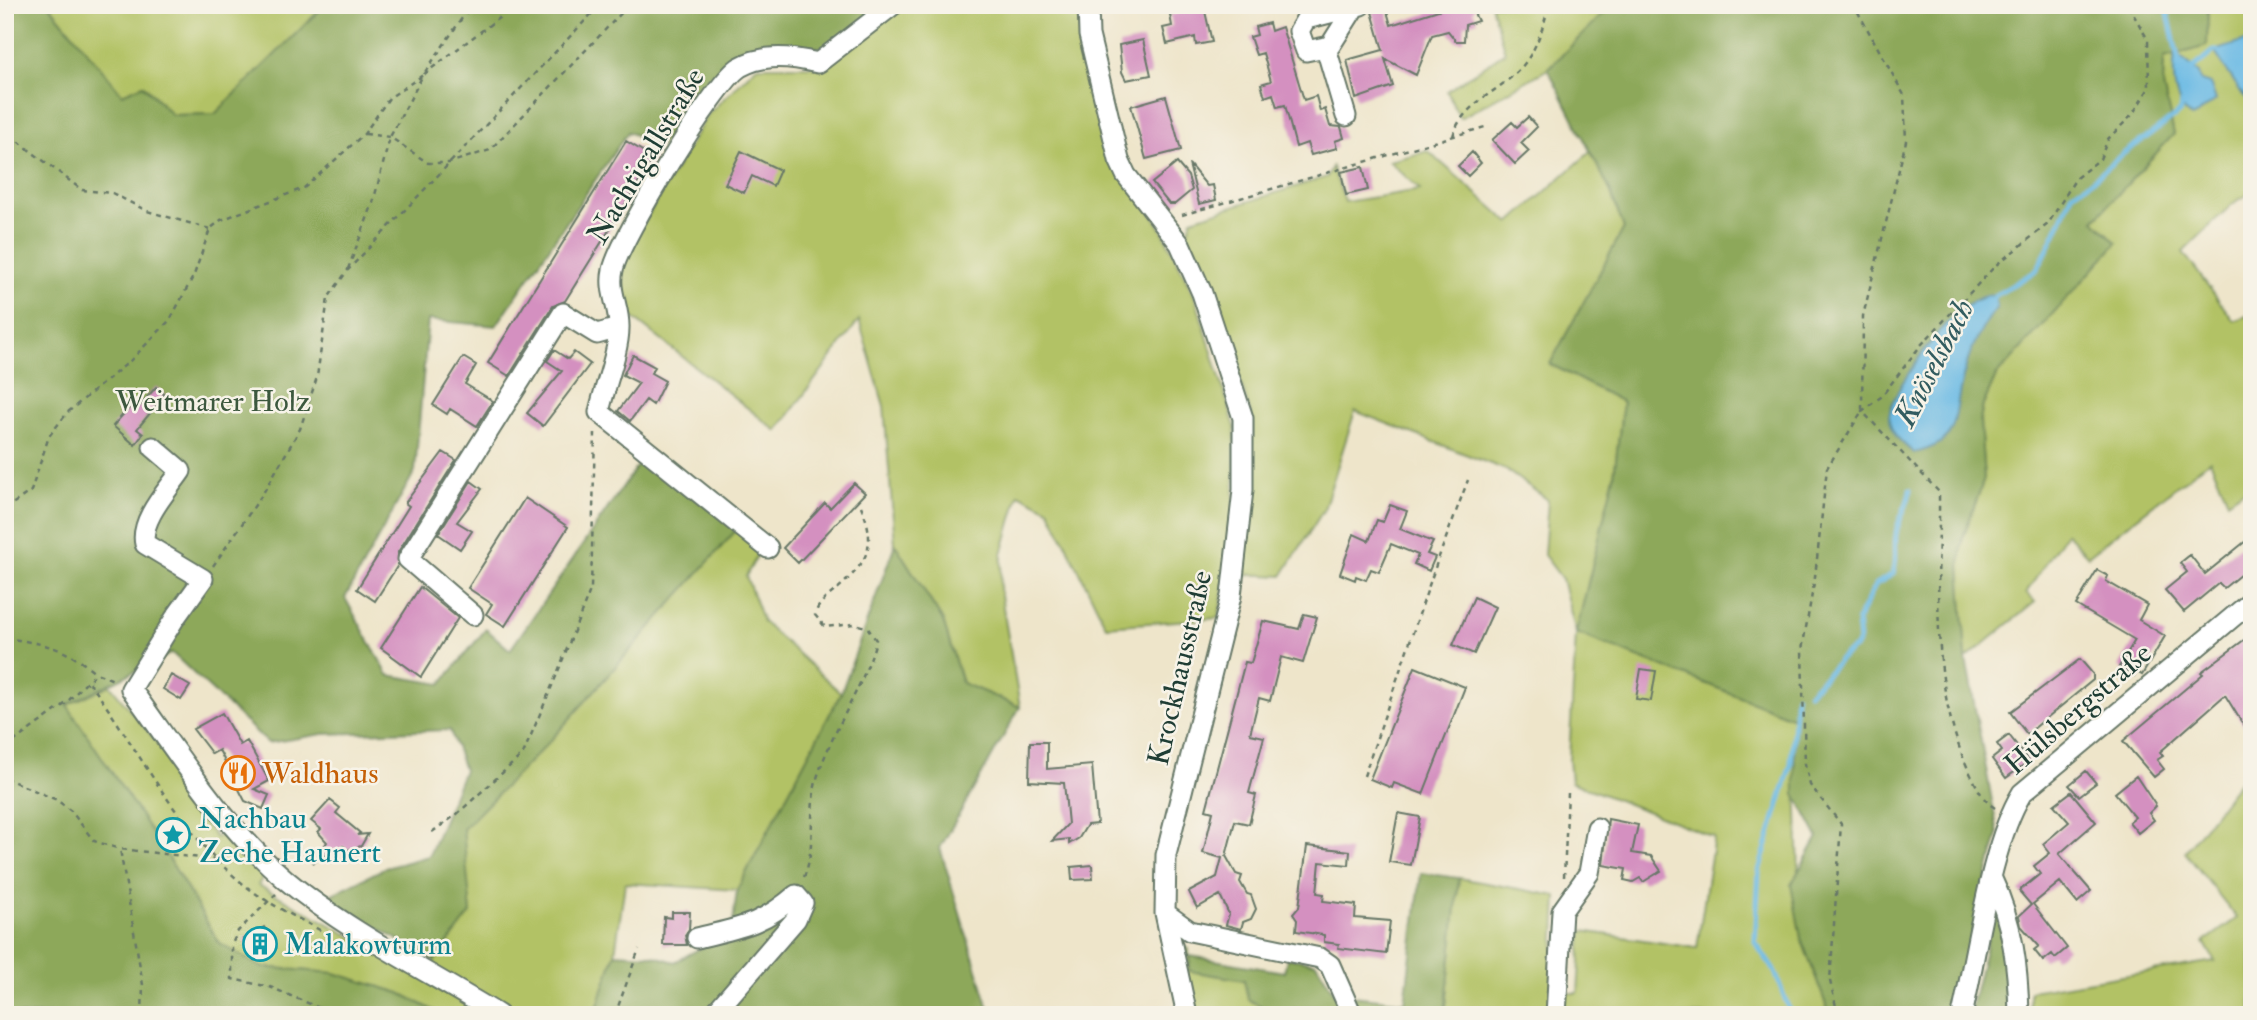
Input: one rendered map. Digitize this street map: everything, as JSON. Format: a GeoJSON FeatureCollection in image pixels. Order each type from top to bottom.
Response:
{"type":"FeatureCollection","features":[{"type":"Feature","properties":{"kind":"street","name":"Nachtigallstraße"},"geometry":{"type":"LineString","coordinates":[[598,412],[619,328],[611,286],[618,255],[704,107],[726,78],[758,60],[781,57],[818,63],[893,5]]}},
{"type":"Feature","properties":{"kind":"street","name":"Krockhausstraße"},"geometry":{"type":"LineString","coordinates":[[1088,5],[1089,35],[1119,160],[1140,194],[1180,244],[1202,293],[1243,418],[1243,490],[1231,596],[1166,855],[1165,913],[1186,1015]]}},
{"type":"Feature","properties":{"kind":"street"},"geometry":{"type":"LineString","coordinates":[[1358,7],[1326,48],[1306,51],[1299,31],[1306,19],[1358,7]]}},
{"type":"Feature","properties":{"kind":"street"},"geometry":{"type":"LineString","coordinates":[[1326,48],[1346,116]]}},
{"type":"Feature","properties":{"kind":"street"},"geometry":{"type":"LineString","coordinates":[[472,615],[408,559],[563,313],[597,334],[619,328]]}},
{"type":"Feature","properties":{"kind":"street"},"geometry":{"type":"LineString","coordinates":[[598,412],[768,548]]}},
{"type":"Feature","properties":{"kind":"street"},"geometry":{"type":"LineString","coordinates":[[153,447],[181,471],[156,507],[144,534],[145,544],[203,579],[131,690],[210,799],[251,846],[287,881],[341,919],[499,1015]]}},
{"type":"Feature","properties":{"kind":"street","name":"Hülsbergstraße"},"geometry":{"type":"LineString","coordinates":[[1962,1015],[1992,879],[2010,817],[2022,793],[2252,601]]}},
{"type":"Feature","properties":{"kind":"street"},"geometry":{"type":"LineString","coordinates":[[1556,1015],[1562,911],[1589,873],[1597,828]]}},
{"type":"Feature","properties":{"kind":"street"},"geometry":{"type":"LineString","coordinates":[[1992,879],[2007,911],[2018,974],[2019,1015]]}},
{"type":"Feature","properties":{"kind":"street"},"geometry":{"type":"LineString","coordinates":[[697,938],[763,920],[796,895],[803,903],[796,919],[713,1015]]}},
{"type":"Feature","properties":{"kind":"street"},"geometry":{"type":"LineString","coordinates":[[1165,913],[1175,922],[1199,934],[1320,958],[1330,965],[1352,1015]]}},
{"type":"Feature","properties":{"kind":"path"},"geometry":{"type":"LineString","coordinates":[[347,271],[373,203],[390,137],[423,75],[471,5]]}},
{"type":"Feature","properties":{"kind":"path"},"geometry":{"type":"LineString","coordinates":[[5,509],[31,491],[49,436],[68,412],[130,361],[170,320],[194,275],[210,229],[221,220],[304,188],[364,134],[389,99],[516,5]]}},
{"type":"Feature","properties":{"kind":"path"},"geometry":{"type":"LineString","coordinates":[[203,579],[262,495],[300,429],[317,377],[328,298],[347,271],[600,5]]}},
{"type":"Feature","properties":{"kind":"path"},"geometry":{"type":"LineString","coordinates":[[364,134],[390,137],[428,163],[449,163],[490,150],[629,5]]}},
{"type":"Feature","properties":{"kind":"path"},"geometry":{"type":"LineString","coordinates":[[1453,136],[1457,121],[1520,70],[1539,41],[1549,5]]}},
{"type":"Feature","properties":{"kind":"path"},"geometry":{"type":"LineString","coordinates":[[1854,5],[1904,94],[1906,141],[1863,316],[1862,411],[1939,492],[1941,678],[1959,749],[1985,802],[2010,817]]}},
{"type":"Feature","properties":{"kind":"path"},"geometry":{"type":"LineString","coordinates":[[1838,1015],[1830,981],[1841,824],[1810,785],[1805,764],[1802,650],[1815,577],[1827,468],[1862,411],[1881,397],[1922,345],[1996,265],[2048,224],[2076,178],[2100,159],[2108,139],[2132,115],[2149,88],[2148,40],[2128,5]]}},
{"type":"Feature","properties":{"kind":"path"},"geometry":{"type":"LineString","coordinates":[[5,127],[29,151],[82,190],[111,193],[147,211],[210,229]]}},
{"type":"Feature","properties":{"kind":"path"},"geometry":{"type":"LineString","coordinates":[[1163,220],[1285,187],[1485,127]]}},
{"type":"Feature","properties":{"kind":"path"},"geometry":{"type":"LineString","coordinates":[[432,832],[456,816],[523,754],[591,588],[592,453],[598,412]]}},
{"type":"Feature","properties":{"kind":"path"},"geometry":{"type":"LineString","coordinates":[[1364,776],[1468,480]]}},
{"type":"Feature","properties":{"kind":"path"},"geometry":{"type":"LineString","coordinates":[[796,895],[808,867],[811,806],[818,777],[876,640],[867,627],[853,624],[825,627],[815,615],[818,605],[849,579],[865,559],[871,542],[870,526],[862,506]]}},
{"type":"Feature","properties":{"kind":"path"},"geometry":{"type":"LineString","coordinates":[[5,638],[45,643],[61,648],[96,673],[131,690]]}},
{"type":"Feature","properties":{"kind":"path"},"geometry":{"type":"LineString","coordinates":[[5,748],[89,682],[96,673]]}},
{"type":"Feature","properties":{"kind":"path"},"geometry":{"type":"LineString","coordinates":[[89,682],[119,722]]}},
{"type":"Feature","properties":{"kind":"path"},"geometry":{"type":"LineString","coordinates":[[5,778],[57,800],[71,811],[94,841],[120,849],[218,860],[251,846]]}},
{"type":"Feature","properties":{"kind":"path"},"geometry":{"type":"LineString","coordinates":[[1562,911],[1568,793]]}},
{"type":"Feature","properties":{"kind":"path"},"geometry":{"type":"LineString","coordinates":[[120,849],[143,985],[142,1015]]}},
{"type":"Feature","properties":{"kind":"path"},"geometry":{"type":"LineString","coordinates":[[287,881],[269,903],[238,931],[232,944],[232,979],[270,987],[336,1015]]}},
{"type":"Feature","properties":{"kind":"path"},"geometry":{"type":"LineString","coordinates":[[615,1015],[639,949]]}},
{"type":"Feature","properties":{"kind":"green space","name":"Weitmarer Holz"},"geometry":{"type":"Polygon","coordinates":[[[5,5],[49,5],[122,94],[143,85],[172,115],[215,114],[325,5],[885,5],[829,47],[750,52],[724,75],[660,146],[628,132],[496,326],[428,320],[415,471],[345,598],[388,675],[441,684],[486,629],[510,650],[644,456],[738,528],[550,741],[463,829],[471,913],[434,961],[326,897],[385,868],[429,856],[464,770],[450,730],[323,734],[268,743],[172,653],[67,705],[168,857],[219,943],[261,967],[334,973],[400,993],[442,1015],[5,1015],[5,5]]]}},
{"type":"Feature","properties":{"kind":"green space"},"geometry":{"type":"Polygon","coordinates":[[[49,5],[325,5],[215,114],[172,115],[144,85],[122,95],[49,5]]]}},
{"type":"Feature","properties":{"kind":"green space"},"geometry":{"type":"Polygon","coordinates":[[[900,5],[1080,5],[1104,136],[1161,228],[1195,297],[1235,427],[1234,515],[1219,618],[1106,626],[1049,509],[1019,494],[1002,554],[1000,590],[1020,707],[962,683],[943,621],[895,544],[884,406],[859,320],[777,431],[623,310],[620,263],[708,114],[757,66],[826,66],[900,5]]]}},
{"type":"Feature","properties":{"kind":"green space"},"geometry":{"type":"Polygon","coordinates":[[[1491,5],[1612,5],[1548,69],[1460,118],[1447,91],[1505,52],[1491,5]]]}},
{"type":"Feature","properties":{"kind":"green space"},"geometry":{"type":"Polygon","coordinates":[[[1612,5],[2208,5],[2207,46],[2164,58],[2163,86],[2174,134],[2094,220],[2117,243],[1996,376],[1983,405],[1980,421],[1984,479],[1963,538],[1960,564],[1966,659],[1998,834],[1951,1015],[1830,1015],[1801,938],[1791,885],[1818,837],[1795,794],[1794,718],[1576,633],[1614,476],[1623,402],[1550,364],[1624,228],[1609,188],[1548,69],[1612,5]]]}},
{"type":"Feature","properties":{"kind":"green space"},"geometry":{"type":"Polygon","coordinates":[[[2208,5],[2252,5],[2252,191],[2230,206],[2183,252],[2234,321],[2252,314],[2252,484],[2228,501],[2210,460],[2088,556],[2066,533],[2026,593],[2035,602],[1966,659],[1960,564],[1963,538],[1984,479],[1980,421],[1983,405],[1996,376],[2117,243],[2094,220],[2174,134],[2163,86],[2164,58],[2207,46],[2208,5]]]}},
{"type":"Feature","properties":{"kind":"green space"},"geometry":{"type":"Polygon","coordinates":[[[1428,151],[1510,223],[1591,151],[1624,228],[1550,364],[1623,402],[1614,476],[1576,633],[1562,579],[1544,555],[1548,500],[1506,470],[1355,411],[1324,509],[1282,576],[1241,574],[1250,521],[1251,415],[1213,296],[1187,234],[1192,219],[1327,177],[1332,167],[1345,202],[1420,190],[1389,161],[1428,151]]]}},
{"type":"Feature","properties":{"kind":"green space"},"geometry":{"type":"Polygon","coordinates":[[[738,528],[761,549],[746,576],[763,622],[841,693],[737,890],[625,883],[615,953],[595,1015],[442,1015],[400,993],[334,973],[261,967],[219,943],[168,857],[67,705],[110,685],[183,774],[173,782],[216,838],[226,831],[265,875],[258,885],[423,976],[471,913],[462,830],[550,741],[738,528]]]}},
{"type":"Feature","properties":{"kind":"green space"},"geometry":{"type":"Polygon","coordinates":[[[895,544],[943,621],[962,683],[1020,707],[940,848],[991,1015],[595,1015],[615,953],[651,955],[675,962],[732,931],[737,890],[841,693],[895,544]]]}},
{"type":"Feature","properties":{"kind":"green space"},"geometry":{"type":"Polygon","coordinates":[[[1576,633],[1794,718],[1801,938],[1830,1015],[1560,1015],[1561,993],[1578,993],[1582,931],[1697,948],[1714,837],[1571,782],[1569,759],[1576,633]]]}},
{"type":"Feature","properties":{"kind":"green space"},"geometry":{"type":"Polygon","coordinates":[[[2250,768],[2252,1015],[2030,1015],[2030,991],[2215,961],[2204,942],[2237,918],[2185,852],[2250,768]]]}},
{"type":"Feature","properties":{"kind":"green space"},"geometry":{"type":"Polygon","coordinates":[[[1421,873],[1459,878],[1445,1015],[1280,1015],[1248,1000],[1244,980],[1189,971],[1190,956],[1284,972],[1287,958],[1316,963],[1335,994],[1405,1002],[1421,873]]]}},
{"type":"Feature","properties":{"kind":"green space"},"geometry":{"type":"Polygon","coordinates":[[[1459,878],[1557,896],[1551,1015],[1445,1015],[1459,878]]]}},
{"type":"Feature","properties":{"kind":"green space"},"geometry":{"type":"Polygon","coordinates":[[[1996,905],[2016,1015],[1969,1015],[1996,905]]]}},
{"type":"Feature","properties":{"kind":"green space"},"geometry":{"type":"Polygon","coordinates":[[[1182,946],[1189,949],[1189,971],[1245,980],[1280,1015],[1190,1015],[1176,948],[1182,946]]]}},
{"type":"Feature","properties":{"kind":"water"},"geometry":{"type":"Polygon","coordinates":[[[2252,39],[2252,103],[2243,95],[2214,51],[2252,39]]]}},
{"type":"Feature","properties":{"kind":"water"},"geometry":{"type":"Polygon","coordinates":[[[2175,53],[2199,73],[2201,81],[2210,84],[2216,100],[2192,118],[2177,98],[2174,80],[2175,53]]]}},
{"type":"Feature","properties":{"kind":"water"},"geometry":{"type":"Polygon","coordinates":[[[1987,295],[1995,296],[1997,307],[1979,334],[1970,354],[1951,430],[1939,443],[1914,453],[1898,438],[1890,424],[1891,409],[1896,396],[1924,352],[1951,318],[1987,295]]]}},
{"type":"Feature","properties":{"kind":"building"},"geometry":{"type":"Polygon","coordinates":[[[1454,5],[1477,5],[1473,11],[1478,21],[1465,25],[1464,41],[1456,41],[1448,31],[1432,35],[1416,75],[1385,59],[1393,86],[1356,99],[1347,60],[1383,50],[1372,12],[1386,8],[1391,25],[1454,5]]]}},
{"type":"Feature","properties":{"kind":"building"},"geometry":{"type":"Polygon","coordinates":[[[1204,7],[1212,42],[1196,45],[1195,37],[1167,44],[1163,28],[1172,26],[1170,15],[1204,7]]]}},
{"type":"Feature","properties":{"kind":"building"},"geometry":{"type":"Polygon","coordinates":[[[1269,23],[1271,31],[1282,27],[1304,100],[1316,96],[1320,111],[1325,109],[1330,126],[1341,127],[1344,138],[1335,141],[1337,148],[1311,155],[1307,143],[1296,147],[1285,105],[1277,107],[1273,94],[1265,97],[1261,84],[1271,81],[1263,53],[1256,55],[1250,37],[1257,35],[1255,27],[1269,23]]]}},
{"type":"Feature","properties":{"kind":"building"},"geometry":{"type":"Polygon","coordinates":[[[1143,40],[1151,75],[1126,80],[1122,72],[1119,45],[1143,40]]]}},
{"type":"Feature","properties":{"kind":"building"},"geometry":{"type":"Polygon","coordinates":[[[1166,96],[1181,150],[1146,159],[1131,106],[1166,96]]]}},
{"type":"Feature","properties":{"kind":"building"},"geometry":{"type":"Polygon","coordinates":[[[1528,117],[1537,127],[1521,143],[1529,151],[1515,164],[1492,140],[1512,122],[1517,127],[1528,117]]]}},
{"type":"Feature","properties":{"kind":"building"},"geometry":{"type":"Polygon","coordinates":[[[626,141],[654,158],[565,301],[553,306],[509,376],[488,363],[626,141]]]}},
{"type":"Feature","properties":{"kind":"building"},"geometry":{"type":"Polygon","coordinates":[[[741,151],[780,170],[773,186],[752,176],[744,193],[725,184],[741,151]]]}},
{"type":"Feature","properties":{"kind":"building"},"geometry":{"type":"Polygon","coordinates":[[[1472,152],[1481,163],[1468,176],[1458,166],[1472,152]]]}},
{"type":"Feature","properties":{"kind":"building"},"geometry":{"type":"Polygon","coordinates":[[[1177,163],[1188,176],[1192,190],[1175,204],[1169,204],[1152,183],[1177,163]]]}},
{"type":"Feature","properties":{"kind":"building"},"geometry":{"type":"Polygon","coordinates":[[[1189,164],[1207,186],[1213,185],[1216,200],[1199,204],[1189,164]]]}},
{"type":"Feature","properties":{"kind":"building"},"geometry":{"type":"Polygon","coordinates":[[[1363,167],[1368,190],[1346,195],[1341,172],[1363,167]]]}},
{"type":"Feature","properties":{"kind":"building"},"geometry":{"type":"Polygon","coordinates":[[[554,350],[568,359],[574,352],[590,364],[543,426],[527,413],[562,371],[547,361],[554,350]]]}},
{"type":"Feature","properties":{"kind":"building"},"geometry":{"type":"Polygon","coordinates":[[[633,355],[655,367],[651,373],[665,381],[653,405],[646,400],[630,421],[618,411],[639,383],[623,375],[633,355]]]}},
{"type":"Feature","properties":{"kind":"building"},"geometry":{"type":"Polygon","coordinates":[[[463,357],[476,365],[465,384],[493,401],[477,426],[450,409],[447,414],[433,405],[463,357]]]}},
{"type":"Feature","properties":{"kind":"building"},"geometry":{"type":"Polygon","coordinates":[[[156,387],[165,395],[137,429],[143,434],[135,445],[113,426],[133,403],[139,407],[156,387]]]}},
{"type":"Feature","properties":{"kind":"building"},"geometry":{"type":"Polygon","coordinates":[[[443,452],[456,460],[398,552],[398,565],[375,601],[357,589],[409,506],[405,503],[443,452]]]}},
{"type":"Feature","properties":{"kind":"building"},"geometry":{"type":"Polygon","coordinates":[[[471,481],[482,489],[457,522],[472,531],[460,549],[438,534],[471,481]]]}},
{"type":"Feature","properties":{"kind":"building"},"geometry":{"type":"Polygon","coordinates":[[[854,483],[865,493],[798,563],[783,548],[825,503],[830,508],[854,483]]]}},
{"type":"Feature","properties":{"kind":"building"},"geometry":{"type":"Polygon","coordinates":[[[525,498],[568,527],[505,626],[486,614],[492,604],[468,588],[525,498]]]}},
{"type":"Feature","properties":{"kind":"building"},"geometry":{"type":"Polygon","coordinates":[[[1390,505],[1407,511],[1400,529],[1433,542],[1427,554],[1435,557],[1429,571],[1414,564],[1418,555],[1391,544],[1379,572],[1371,569],[1366,580],[1356,576],[1355,580],[1340,574],[1354,534],[1369,541],[1377,520],[1383,522],[1390,505]]]}},
{"type":"Feature","properties":{"kind":"building"},"geometry":{"type":"Polygon","coordinates":[[[2252,536],[2252,565],[2224,588],[2219,583],[2184,612],[2165,590],[2187,572],[2180,563],[2190,555],[2205,574],[2252,536]]]}},
{"type":"Feature","properties":{"kind":"building"},"geometry":{"type":"Polygon","coordinates":[[[2097,570],[2108,576],[2106,581],[2147,605],[2139,620],[2165,636],[2142,675],[2137,672],[2134,676],[2119,667],[2135,640],[2076,605],[2097,570]]]}},
{"type":"Feature","properties":{"kind":"building"},"geometry":{"type":"Polygon","coordinates":[[[420,587],[458,618],[421,677],[381,648],[420,587]]]}},
{"type":"Feature","properties":{"kind":"building"},"geometry":{"type":"Polygon","coordinates":[[[1474,597],[1495,607],[1474,654],[1453,645],[1474,597]]]}},
{"type":"Feature","properties":{"kind":"building"},"geometry":{"type":"Polygon","coordinates":[[[1304,614],[1317,617],[1303,663],[1281,657],[1270,701],[1259,698],[1250,734],[1264,737],[1249,793],[1256,795],[1249,824],[1235,821],[1226,856],[1236,874],[1242,876],[1240,882],[1247,894],[1251,895],[1256,909],[1251,919],[1243,922],[1241,929],[1226,925],[1229,914],[1220,895],[1197,908],[1189,892],[1217,877],[1222,858],[1203,853],[1213,812],[1206,810],[1245,662],[1251,663],[1263,621],[1299,629],[1304,614]]]}},
{"type":"Feature","properties":{"kind":"building"},"geometry":{"type":"Polygon","coordinates":[[[2252,634],[2252,739],[2225,695],[2160,752],[2163,756],[2157,760],[2164,769],[2154,777],[2123,741],[2203,674],[2201,672],[2252,634]]]}},
{"type":"Feature","properties":{"kind":"building"},"geometry":{"type":"Polygon","coordinates":[[[2080,659],[2093,674],[2093,680],[2027,734],[2010,712],[2080,659]]]}},
{"type":"Feature","properties":{"kind":"building"},"geometry":{"type":"Polygon","coordinates":[[[1415,667],[1465,687],[1423,794],[1394,783],[1392,788],[1370,779],[1415,667]]]}},
{"type":"Feature","properties":{"kind":"building"},"geometry":{"type":"Polygon","coordinates":[[[1641,669],[1656,671],[1651,701],[1636,699],[1641,669]]]}},
{"type":"Feature","properties":{"kind":"building"},"geometry":{"type":"Polygon","coordinates":[[[171,675],[190,686],[181,700],[163,689],[171,675]]]}},
{"type":"Feature","properties":{"kind":"building"},"geometry":{"type":"Polygon","coordinates":[[[222,713],[240,745],[247,741],[269,781],[254,789],[269,795],[263,809],[245,801],[219,750],[212,754],[193,729],[222,713]]]}},
{"type":"Feature","properties":{"kind":"building"},"geometry":{"type":"Polygon","coordinates":[[[2009,735],[2029,761],[2006,778],[1992,759],[2002,751],[1997,744],[2009,735]]]}},
{"type":"Feature","properties":{"kind":"building"},"geometry":{"type":"Polygon","coordinates":[[[1030,742],[1047,742],[1047,769],[1092,765],[1097,824],[1087,825],[1079,838],[1069,844],[1069,839],[1052,841],[1068,824],[1064,783],[1029,781],[1030,742]]]}},
{"type":"Feature","properties":{"kind":"building"},"geometry":{"type":"Polygon","coordinates":[[[2086,771],[2096,783],[2079,796],[2069,785],[2086,771]]]}},
{"type":"Feature","properties":{"kind":"building"},"geometry":{"type":"Polygon","coordinates":[[[2136,776],[2156,806],[2149,813],[2154,820],[2138,833],[2129,822],[2135,817],[2115,793],[2136,776]]]}},
{"type":"Feature","properties":{"kind":"building"},"geometry":{"type":"Polygon","coordinates":[[[2071,792],[2096,822],[2059,854],[2091,891],[2077,903],[2060,882],[2033,904],[2067,948],[2055,958],[2052,954],[2043,961],[2034,950],[2039,946],[2021,926],[2019,916],[2031,905],[2019,891],[2040,874],[2034,866],[2050,853],[2043,844],[2069,822],[2054,805],[2071,792]]]}},
{"type":"Feature","properties":{"kind":"building"},"geometry":{"type":"Polygon","coordinates":[[[330,800],[340,808],[336,813],[360,833],[357,835],[368,834],[361,846],[348,850],[343,846],[313,863],[327,842],[318,832],[321,829],[311,821],[330,800]]]}},
{"type":"Feature","properties":{"kind":"building"},"geometry":{"type":"Polygon","coordinates":[[[1398,813],[1420,817],[1411,865],[1389,862],[1398,813]]]}},
{"type":"Feature","properties":{"kind":"building"},"geometry":{"type":"Polygon","coordinates":[[[1608,819],[1638,825],[1632,853],[1651,856],[1661,871],[1643,882],[1640,878],[1633,882],[1624,880],[1626,869],[1603,865],[1608,819]]]}},
{"type":"Feature","properties":{"kind":"building"},"geometry":{"type":"Polygon","coordinates":[[[1307,846],[1350,851],[1349,865],[1320,862],[1317,893],[1324,894],[1323,901],[1356,905],[1355,918],[1390,921],[1386,954],[1338,948],[1339,944],[1324,942],[1324,935],[1296,931],[1297,920],[1293,914],[1299,907],[1307,846]]]}},
{"type":"Feature","properties":{"kind":"building"},"geometry":{"type":"Polygon","coordinates":[[[1092,865],[1093,879],[1072,880],[1071,867],[1092,865]]]}},
{"type":"Feature","properties":{"kind":"building"},"geometry":{"type":"Polygon","coordinates":[[[672,912],[690,912],[689,929],[685,935],[687,945],[663,945],[664,917],[672,918],[672,912]]]}},
{"type":"Feature","properties":{"kind":"building","name":"Malakowturm"},"geometry":{"type":"Polygon","coordinates":[[[264,927],[276,948],[255,960],[243,939],[264,927]]]}},
{"type":"Feature","properties":{"kind":"waterway","name":"Knöselsbach"},"geometry":{"type":"LineString","coordinates":[[2166,5],[2178,58]]}},
{"type":"Feature","properties":{"kind":"waterway"},"geometry":{"type":"LineString","coordinates":[[2190,71],[2217,51]]}},
{"type":"Feature","properties":{"kind":"waterway","name":"Knöselsbach"},"geometry":{"type":"LineString","coordinates":[[1992,301],[1995,296],[2037,269],[2072,193],[2174,117],[2181,111],[2182,104]]}},
{"type":"Feature","properties":{"kind":"waterway","name":"Knöselsbach"},"geometry":{"type":"LineString","coordinates":[[1809,693],[1844,655],[1856,647],[1859,641],[1857,621],[1876,584],[1893,574],[1897,528],[1910,490]]}},
{"type":"Feature","properties":{"kind":"waterway","name":"Knöselsbach"},"geometry":{"type":"LineString","coordinates":[[1791,1015],[1775,972],[1755,942],[1759,871],[1791,764],[1796,695]]}},
{"type":"Feature","properties":{"kind":"place","name":"Waldhaus"},"geometry":{"type":"Point","coordinates":[238,773]}},
{"type":"Feature","properties":{"kind":"place","name":"Nachbau Zeche Haunert"},"geometry":{"type":"Point","coordinates":[173,835]}},
{"type":"Feature","properties":{"kind":"place","name":"Malakowturm"},"geometry":{"type":"Point","coordinates":[260,944]}}]}
